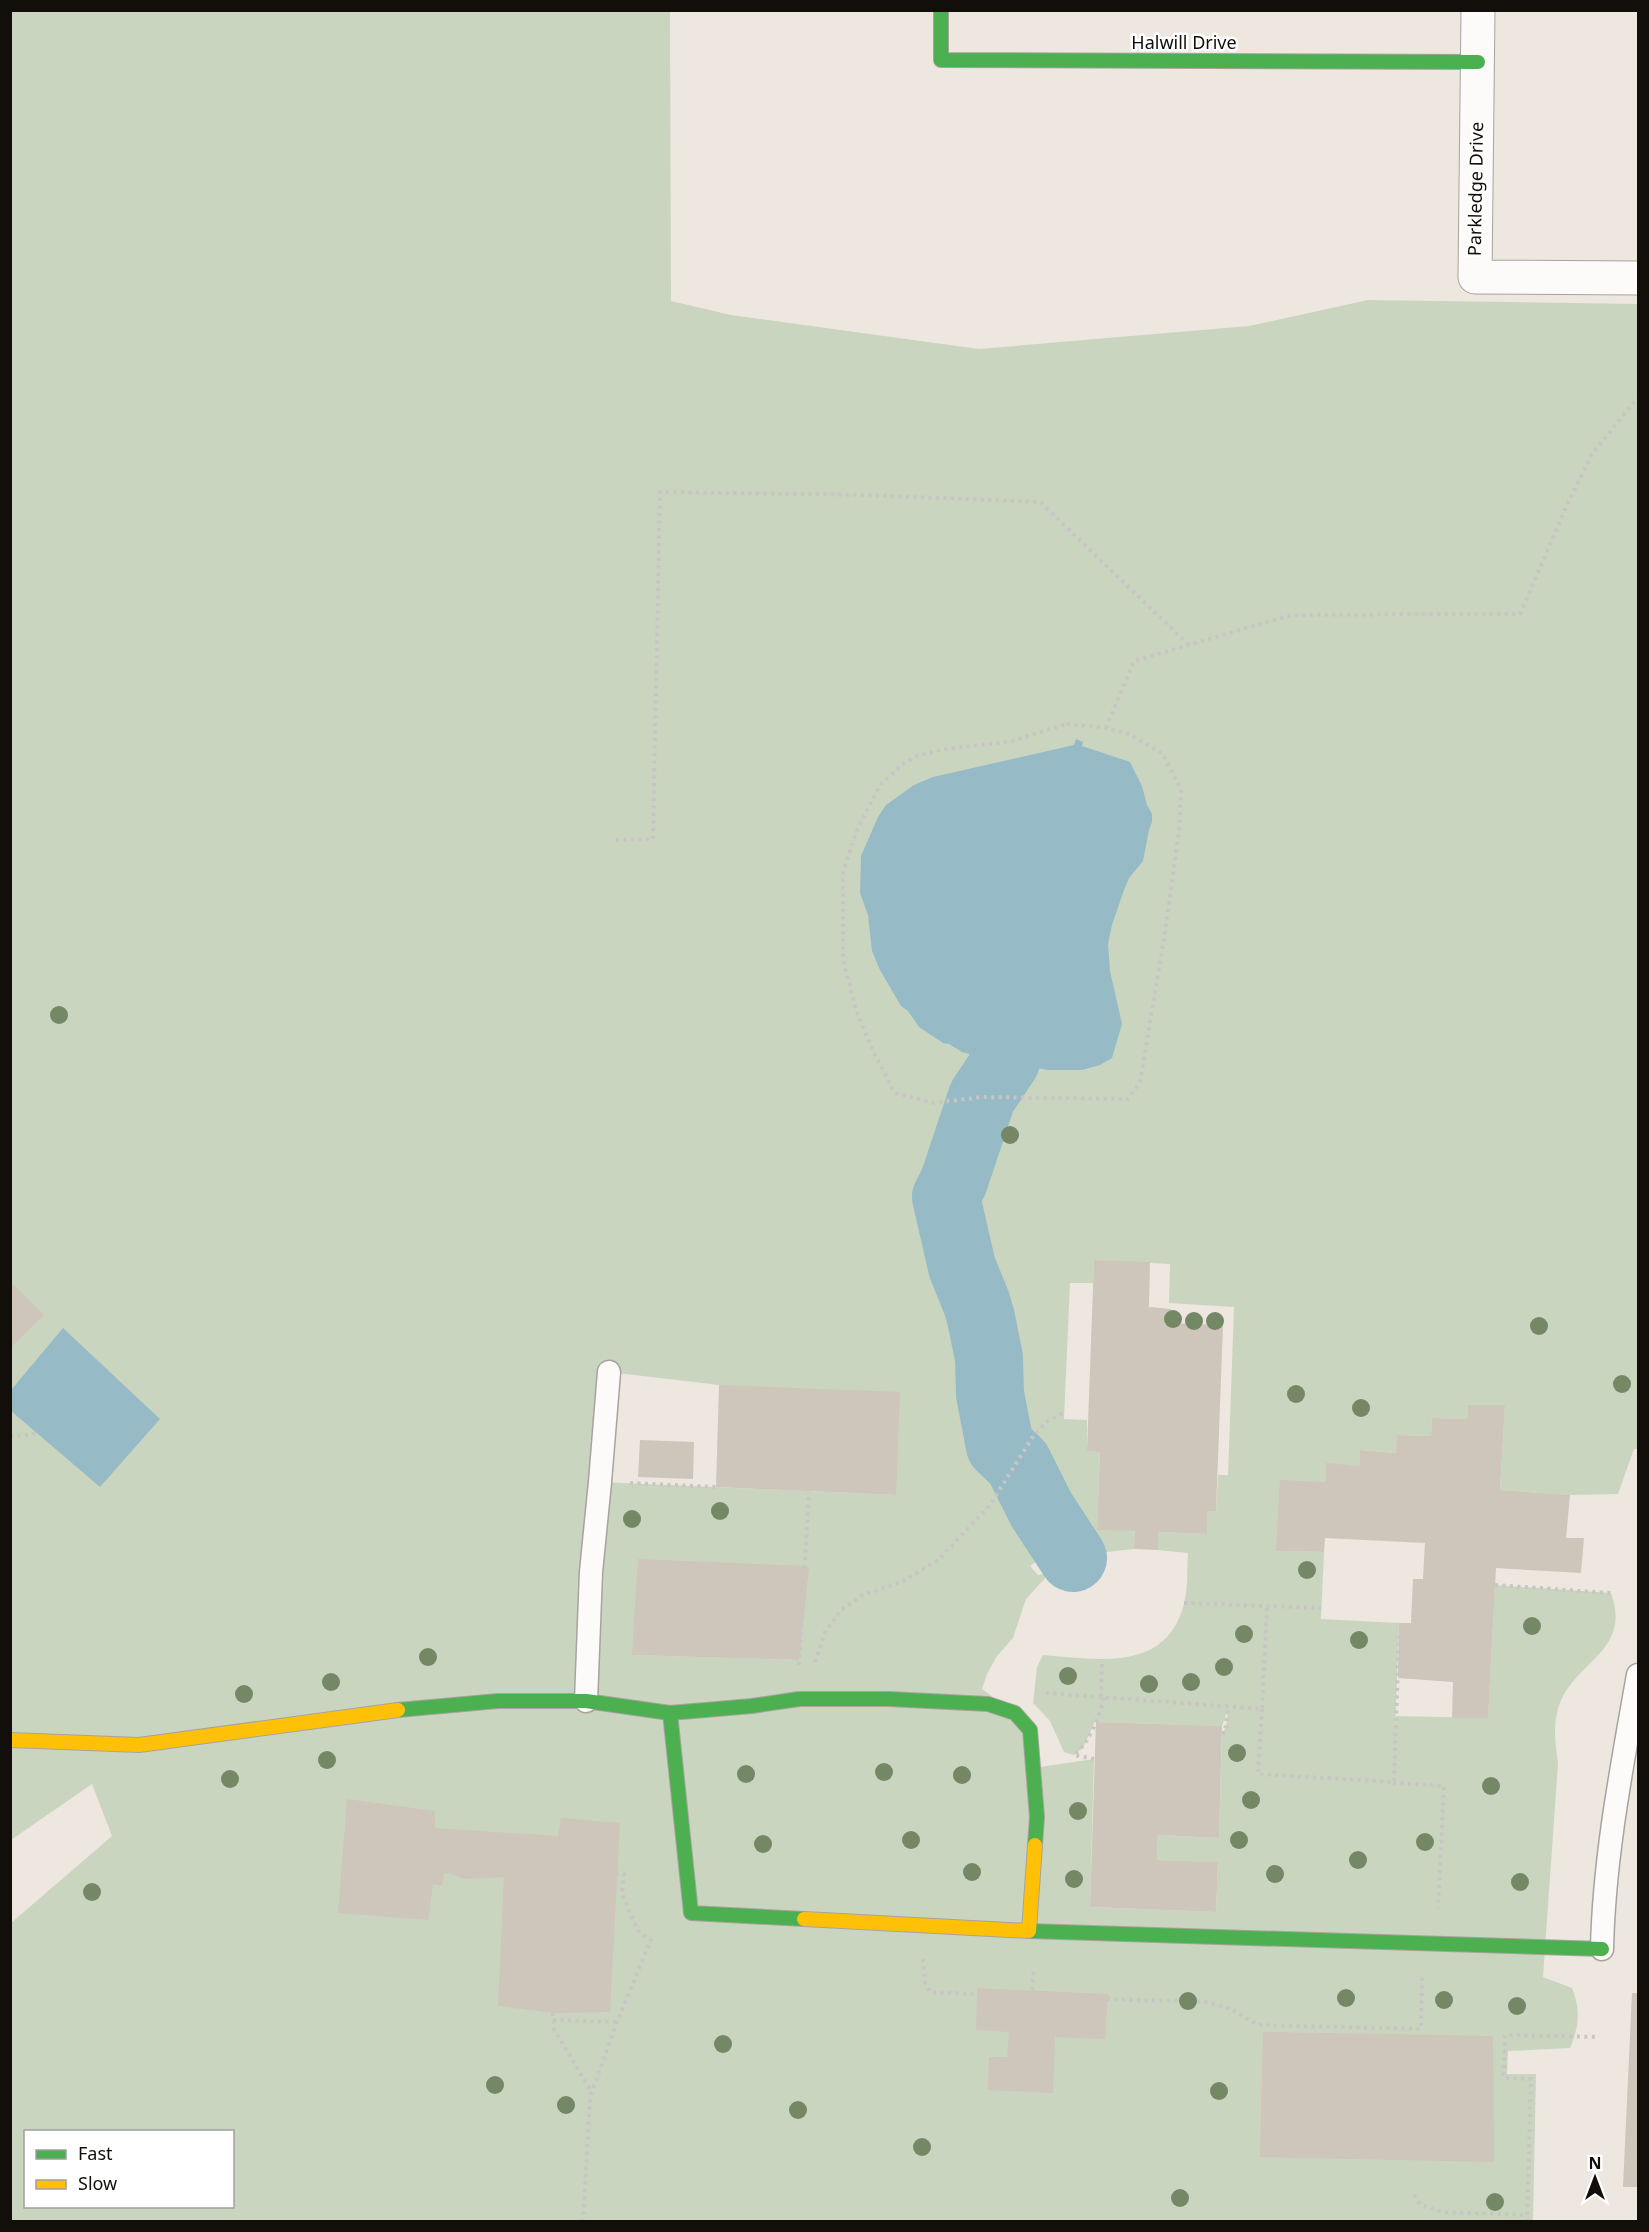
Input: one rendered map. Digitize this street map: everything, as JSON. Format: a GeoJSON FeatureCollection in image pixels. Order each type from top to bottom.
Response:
{"type":"FeatureCollection","features":[{"type":"Feature","properties":{"kind":"street","name":"Halwill Drive"},"geometry":{"type":"LineString","coordinates":[[941,10],[941,60],[1478,62]]}},
{"type":"Feature","properties":{"kind":"street","name":"Parkledge Drive"},"geometry":{"type":"LineString","coordinates":[[1478,10],[1475,277],[1638,278]]}},
{"type":"Feature","properties":{"kind":"street"},"geometry":{"type":"LineString","coordinates":[[10,1740],[139,1745],[364,1713],[498,1701],[586,1701],[670,1713],[752,1706],[799,1699],[889,1699],[988,1704],[1015,1713],[1030,1730],[1036,1797],[1036,1848],[1029,1931]]}},
{"type":"Feature","properties":{"kind":"street"},"geometry":{"type":"LineString","coordinates":[[670,1713],[691,1913],[1029,1931],[1602,1949]]}},
{"type":"Feature","properties":{"kind":"lane"},"geometry":{"type":"LineString","coordinates":[[586,1701],[591,1572],[609,1372]]}},
{"type":"Feature","properties":{"kind":"lane"},"geometry":{"type":"LineString","coordinates":[[1602,1949],[1603,1897],[1623,1757],[1638,1676]]}},
{"type":"Feature","properties":{"kind":"path"},"geometry":{"type":"LineString","coordinates":[[1106,728],[1134,661],[1291,615],[1520,614],[1592,454],[1638,397]]}},
{"type":"Feature","properties":{"kind":"path"},"geometry":{"type":"LineString","coordinates":[[616,840],[652,839],[660,492],[868,495],[1040,502],[1190,645]]}},
{"type":"Feature","properties":{"kind":"path"},"geometry":{"type":"LineString","coordinates":[[1067,724],[1106,728],[1129,734],[1162,753],[1181,789],[1179,831],[1165,932],[1140,1082],[1128,1099],[982,1097],[934,1103],[895,1093],[873,1051],[856,1010],[843,960],[843,872],[857,830],[880,785],[903,764],[917,756],[1008,742],[1067,724]]}},
{"type":"Feature","properties":{"kind":"path"},"geometry":{"type":"LineString","coordinates":[[799,1699],[807,1684],[825,1632],[841,1610],[863,1595],[903,1581],[938,1560],[990,1505],[1029,1443],[1045,1423],[1064,1412]]}},
{"type":"Feature","properties":{"kind":"path"},"geometry":{"type":"LineString","coordinates":[[10,1436],[35,1433]]}},
{"type":"Feature","properties":{"kind":"path"},"geometry":{"type":"LineString","coordinates":[[600,1482],[716,1487]]}},
{"type":"Feature","properties":{"kind":"path"},"geometry":{"type":"LineString","coordinates":[[799,1699],[809,1492]]}},
{"type":"Feature","properties":{"kind":"path"},"geometry":{"type":"LineString","coordinates":[[1495,1585],[1611,1593]]}},
{"type":"Feature","properties":{"kind":"path"},"geometry":{"type":"LineString","coordinates":[[1184,1602],[1321,1608]]}},
{"type":"Feature","properties":{"kind":"path"},"geometry":{"type":"LineString","coordinates":[[1107,1999],[1207,2002],[1232,2009],[1258,2025],[1421,2029],[1444,1786],[1258,1774],[1267,1606]]}},
{"type":"Feature","properties":{"kind":"path"},"geometry":{"type":"LineString","coordinates":[[1393,1782],[1399,1635]]}},
{"type":"Feature","properties":{"kind":"path"},"geometry":{"type":"LineString","coordinates":[[1094,1759],[1074,1755],[1083,1748],[1102,1706],[1102,1659]]}},
{"type":"Feature","properties":{"kind":"path"},"geometry":{"type":"LineString","coordinates":[[1044,1693],[1262,1709]]}},
{"type":"Feature","properties":{"kind":"path"},"geometry":{"type":"LineString","coordinates":[[1222,1733],[1225,1733],[1228,1706]]}},
{"type":"Feature","properties":{"kind":"path"},"geometry":{"type":"LineString","coordinates":[[583,2222],[590,2097],[617,2022],[651,1940],[639,1932],[629,1911],[622,1892],[624,1874],[616,1874]]}},
{"type":"Feature","properties":{"kind":"path"},"geometry":{"type":"LineString","coordinates":[[923,1956],[925,1983],[930,1992],[977,1995]]}},
{"type":"Feature","properties":{"kind":"path"},"geometry":{"type":"LineString","coordinates":[[1032,1990],[1034,1962]]}},
{"type":"Feature","properties":{"kind":"path"},"geometry":{"type":"LineString","coordinates":[[553,2013],[554,2029],[592,2091]]}},
{"type":"Feature","properties":{"kind":"path"},"geometry":{"type":"LineString","coordinates":[[553,2020],[617,2022]]}},
{"type":"Feature","properties":{"kind":"path"},"geometry":{"type":"LineString","coordinates":[[1527,2222],[1531,2079],[1504,2078],[1505,2035],[1599,2037]]}},
{"type":"Feature","properties":{"kind":"path"},"geometry":{"type":"LineString","coordinates":[[1414,2194],[1421,2205],[1443,2212],[1528,2215]]}},
{"type":"Feature","properties":{"kind":"green space"},"geometry":{"type":"Polygon","coordinates":[[[11,11],[670,11],[671,301],[731,315],[979,349],[1249,326],[1368,300],[1638,304],[1638,1449],[1634,1449],[1618,1494],[1570,1495],[1500,1490],[1505,1405],[1468,1405],[1467,1419],[1432,1418],[1431,1436],[1398,1435],[1396,1453],[1361,1450],[1360,1466],[1326,1464],[1325,1482],[1277,1551],[1324,1552],[1321,1619],[1399,1623],[1395,1732],[1396,1716],[1488,1718],[1495,1585],[1611,1593],[1615,1614],[1614,1631],[1607,1645],[1564,1695],[1555,1726],[1558,1764],[1543,1977],[1572,1988],[1578,2011],[1575,2033],[1570,2048],[1508,2051],[1507,2074],[1536,2074],[1533,2221],[11,2221],[11,1923],[112,1836],[92,1784],[11,1840],[11,11]],[[1094,1260],[1093,1283],[1070,1283],[1064,1419],[1087,1420],[1087,1451],[1100,1452],[1097,1529],[1135,1531],[1134,1549],[1080,1555],[1064,1562],[1055,1560],[1051,1551],[1030,1566],[1038,1575],[1048,1575],[1026,1599],[1013,1638],[997,1656],[982,1689],[1015,1713],[1033,1768],[1094,1759],[1090,1907],[1216,1912],[1218,1862],[1157,1860],[1158,1835],[1219,1838],[1222,1733],[1226,1728],[1228,1710],[1222,1726],[1096,1722],[1096,1719],[1083,1748],[1074,1755],[1064,1752],[1050,1721],[1033,1703],[1037,1667],[1043,1655],[1107,1659],[1127,1657],[1146,1652],[1162,1642],[1175,1626],[1184,1604],[1188,1553],[1158,1550],[1158,1532],[1206,1534],[1207,1511],[1216,1511],[1218,1475],[1228,1475],[1234,1307],[1169,1303],[1170,1264],[1094,1260]],[[609,1372],[600,1482],[896,1495],[719,1385],[609,1372]],[[805,1566],[632,1655],[799,1660],[805,1566]]]}},
{"type":"Feature","properties":{"kind":"water"},"geometry":{"type":"Polygon","coordinates":[[[1076,739],[1083,742],[1082,746],[1130,762],[1152,814],[1143,861],[1129,878],[1112,925],[1108,944],[1110,971],[1122,1024],[1112,1058],[1100,1065],[1082,1070],[1048,1070],[962,1052],[919,1027],[908,1011],[901,1006],[880,970],[872,951],[868,915],[860,893],[861,856],[878,817],[886,805],[914,785],[933,777],[1074,745],[1076,739]]]}},
{"type":"Feature","properties":{"kind":"water"},"geometry":{"type":"Polygon","coordinates":[[[63,1328],[160,1419],[100,1487],[11,1411],[11,1390],[63,1328]]]}},
{"type":"Feature","properties":{"kind":"building"},"geometry":{"type":"Polygon","coordinates":[[[1094,1260],[1150,1262],[1149,1307],[1171,1309],[1171,1323],[1223,1325],[1216,1511],[1207,1511],[1207,1534],[1158,1532],[1158,1550],[1134,1549],[1135,1531],[1097,1530],[1100,1452],[1087,1451],[1094,1260]]]}},
{"type":"Feature","properties":{"kind":"building"},"geometry":{"type":"Polygon","coordinates":[[[10,1281],[44,1315],[10,1348],[10,1281]]]}},
{"type":"Feature","properties":{"kind":"building"},"geometry":{"type":"Polygon","coordinates":[[[719,1385],[900,1392],[896,1495],[716,1487],[719,1385]]]}},
{"type":"Feature","properties":{"kind":"building"},"geometry":{"type":"Polygon","coordinates":[[[1468,1405],[1505,1405],[1500,1490],[1570,1495],[1566,1538],[1584,1538],[1581,1573],[1496,1568],[1488,1718],[1452,1718],[1453,1682],[1398,1678],[1399,1623],[1411,1623],[1413,1579],[1423,1579],[1425,1543],[1325,1538],[1324,1552],[1276,1551],[1280,1480],[1325,1482],[1326,1463],[1360,1466],[1360,1450],[1396,1453],[1397,1435],[1431,1436],[1432,1418],[1467,1419],[1468,1405]]]}},
{"type":"Feature","properties":{"kind":"building"},"geometry":{"type":"Polygon","coordinates":[[[640,1440],[694,1442],[693,1479],[638,1477],[640,1440]]]}},
{"type":"Feature","properties":{"kind":"building"},"geometry":{"type":"Polygon","coordinates":[[[638,1559],[809,1568],[799,1660],[632,1655],[638,1559]]]}},
{"type":"Feature","properties":{"kind":"building"},"geometry":{"type":"Polygon","coordinates":[[[1096,1722],[1222,1726],[1219,1838],[1158,1835],[1157,1860],[1218,1862],[1216,1912],[1090,1907],[1096,1722]]]}},
{"type":"Feature","properties":{"kind":"building"},"geometry":{"type":"Polygon","coordinates":[[[347,1799],[435,1811],[435,1828],[558,1836],[561,1818],[620,1823],[610,2012],[553,2013],[498,2006],[504,1877],[464,1879],[444,1873],[442,1886],[433,1884],[428,1920],[338,1913],[347,1799]]]}},
{"type":"Feature","properties":{"kind":"building"},"geometry":{"type":"Polygon","coordinates":[[[977,1988],[1108,1994],[1105,2039],[1055,2037],[1053,2093],[988,2090],[989,2057],[1007,2057],[1009,2032],[976,2030],[977,1988]]]}},
{"type":"Feature","properties":{"kind":"building"},"geometry":{"type":"Polygon","coordinates":[[[1632,1993],[1638,1993],[1638,2187],[1623,2187],[1632,1993]]]}},
{"type":"Feature","properties":{"kind":"building"},"geometry":{"type":"Polygon","coordinates":[[[1263,2032],[1493,2036],[1494,2162],[1260,2157],[1263,2032]]]}},
{"type":"Feature","properties":{"kind":"waterway"},"geometry":{"type":"LineString","coordinates":[[1006,1061],[982,1097],[954,1181],[946,1197],[962,1267],[981,1318],[989,1358],[990,1394],[1000,1446],[1018,1463],[1041,1509],[1073,1558]]}},
{"type":"Feature","properties":{"kind":"traffic: fast"},"geometry":{"type":"LineString","coordinates":[[941,10],[941,60],[1478,62]]}},
{"type":"Feature","properties":{"kind":"traffic: fast"},"geometry":{"type":"LineString","coordinates":[[398,1710],[498,1701],[586,1701],[670,1713],[752,1706],[799,1699],[889,1699],[988,1704],[1015,1713],[1030,1730],[1037,1817],[1035,1845]]}},
{"type":"Feature","properties":{"kind":"traffic: fast"},"geometry":{"type":"LineString","coordinates":[[670,1713],[691,1913],[804,1919]]}},
{"type":"Feature","properties":{"kind":"traffic: fast"},"geometry":{"type":"LineString","coordinates":[[1029,1931],[1602,1949]]}},
{"type":"Feature","properties":{"kind":"traffic: slow"},"geometry":{"type":"LineString","coordinates":[[10,1740],[139,1745],[398,1710]]}},
{"type":"Feature","properties":{"kind":"traffic: slow"},"geometry":{"type":"LineString","coordinates":[[804,1919],[1029,1931],[1035,1845]]}}]}
